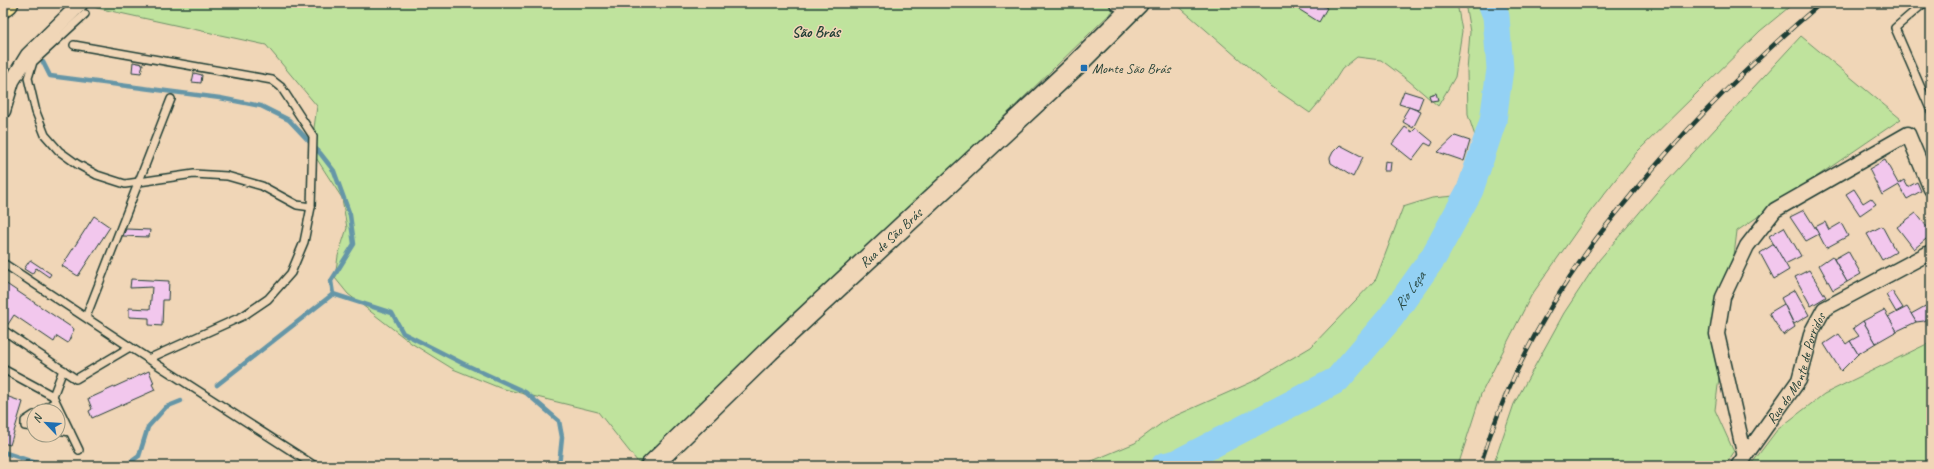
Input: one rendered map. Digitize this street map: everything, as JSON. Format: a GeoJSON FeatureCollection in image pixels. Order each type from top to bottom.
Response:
{"type":"FeatureCollection","features":[{"type":"Feature","properties":{"kind":"highway"},"geometry":{"type":"LineString","coordinates":[[3,6],[7,3]]}},
{"type":"Feature","properties":{"kind":"main road","name":"Rua de São Brás"},"geometry":{"type":"LineString","coordinates":[[651,466],[770,352],[1076,65],[1129,5]]}},
{"type":"Feature","properties":{"kind":"street"},"geometry":{"type":"LineString","coordinates":[[3,111],[12,81],[28,55],[83,8]]}},
{"type":"Feature","properties":{"kind":"street"},"geometry":{"type":"LineString","coordinates":[[1742,461],[1718,334],[1723,297],[1747,246],[1775,210],[1908,134],[1931,189]]}},
{"type":"Feature","properties":{"kind":"street","name":"Rua do Monte de Porridos"},"geometry":{"type":"LineString","coordinates":[[1742,461],[1799,380],[1812,331],[1824,309],[1931,252]]}},
{"type":"Feature","properties":{"kind":"lane"},"geometry":{"type":"LineString","coordinates":[[1924,3],[1895,28],[1931,111]]}},
{"type":"Feature","properties":{"kind":"lane"},"geometry":{"type":"LineString","coordinates":[[83,8],[33,62],[28,78],[36,112],[45,135],[59,151],[77,164],[97,175],[126,184],[194,174],[227,176],[262,186],[297,205],[311,207]]}},
{"type":"Feature","properties":{"kind":"lane"},"geometry":{"type":"LineString","coordinates":[[74,45],[272,80],[281,88],[313,136],[311,207],[304,242],[291,273],[268,299],[243,316],[148,359]]}},
{"type":"Feature","properties":{"kind":"lane"},"geometry":{"type":"LineString","coordinates":[[86,317],[170,98]]}},
{"type":"Feature","properties":{"kind":"lane"},"geometry":{"type":"LineString","coordinates":[[3,263],[314,466]]}},
{"type":"Feature","properties":{"kind":"lane"},"geometry":{"type":"LineString","coordinates":[[6,332],[76,379],[130,347]]}},
{"type":"Feature","properties":{"kind":"lane"},"geometry":{"type":"LineString","coordinates":[[3,369],[54,399],[79,450]]}},
{"type":"Feature","properties":{"kind":"lane"},"geometry":{"type":"LineString","coordinates":[[50,403],[54,399],[63,370]]}},
{"type":"Feature","properties":{"kind":"lane"},"geometry":{"type":"LineString","coordinates":[[66,431],[70,432]]}},
{"type":"Feature","properties":{"kind":"green space"},"geometry":{"type":"Polygon","coordinates":[[[87,3],[1121,3],[644,466],[641,466],[598,412],[500,388],[453,369],[411,343],[348,294],[335,278],[338,256],[347,228],[342,198],[311,150],[317,106],[266,45],[97,8],[87,3]]]}},
{"type":"Feature","properties":{"kind":"green space"},"geometry":{"type":"Polygon","coordinates":[[[1175,3],[1457,3],[1462,31],[1455,77],[1438,106],[1409,81],[1381,60],[1357,57],[1342,69],[1326,94],[1310,113],[1268,84],[1175,3]]]}},
{"type":"Feature","properties":{"kind":"green space"},"geometry":{"type":"Polygon","coordinates":[[[1465,3],[1794,3],[1760,31],[1637,152],[1590,212],[1531,296],[1481,394],[1458,466],[1080,466],[1135,443],[1166,420],[1252,382],[1311,347],[1376,279],[1403,207],[1432,198],[1454,196],[1476,139],[1468,115],[1467,71],[1470,32],[1465,3]]]}},
{"type":"Feature","properties":{"kind":"green space"},"geometry":{"type":"Polygon","coordinates":[[[1801,36],[1901,119],[1737,231],[1715,410],[1734,452],[1725,466],[1493,466],[1514,404],[1564,313],[1599,260],[1656,193],[1801,36]]]}},
{"type":"Feature","properties":{"kind":"green space"},"geometry":{"type":"Polygon","coordinates":[[[1931,342],[1931,466],[1750,466],[1777,430],[1824,394],[1931,342]]]}},
{"type":"Feature","properties":{"kind":"building"},"geometry":{"type":"Polygon","coordinates":[[[1293,3],[1318,3],[1327,8],[1319,22],[1292,5],[1293,3]]]}},
{"type":"Feature","properties":{"kind":"building"},"geometry":{"type":"Polygon","coordinates":[[[133,62],[143,64],[141,73],[132,72],[133,62]]]}},
{"type":"Feature","properties":{"kind":"building"},"geometry":{"type":"Polygon","coordinates":[[[194,73],[202,75],[201,83],[192,82],[194,73]]]}},
{"type":"Feature","properties":{"kind":"building"},"geometry":{"type":"Polygon","coordinates":[[[1404,91],[1423,97],[1418,110],[1399,104],[1404,91]]]}},
{"type":"Feature","properties":{"kind":"building"},"geometry":{"type":"Polygon","coordinates":[[[1436,93],[1438,100],[1431,101],[1429,95],[1436,93]]]}},
{"type":"Feature","properties":{"kind":"building"},"geometry":{"type":"Polygon","coordinates":[[[1409,107],[1421,112],[1413,128],[1403,122],[1405,118],[1403,117],[1409,107]]]}},
{"type":"Feature","properties":{"kind":"building"},"geometry":{"type":"Polygon","coordinates":[[[1405,127],[1412,132],[1416,128],[1433,142],[1431,146],[1425,143],[1412,160],[1392,144],[1405,127]]]}},
{"type":"Feature","properties":{"kind":"building"},"geometry":{"type":"Polygon","coordinates":[[[1455,136],[1470,141],[1464,161],[1438,152],[1455,136]]]}},
{"type":"Feature","properties":{"kind":"building"},"geometry":{"type":"Polygon","coordinates":[[[1340,145],[1363,157],[1353,177],[1331,163],[1330,158],[1333,152],[1340,145]]]}},
{"type":"Feature","properties":{"kind":"building"},"geometry":{"type":"Polygon","coordinates":[[[1885,160],[1899,185],[1882,195],[1869,169],[1885,160]]]}},
{"type":"Feature","properties":{"kind":"building"},"geometry":{"type":"Polygon","coordinates":[[[1385,161],[1391,162],[1390,171],[1384,171],[1385,161]]]}},
{"type":"Feature","properties":{"kind":"building"},"geometry":{"type":"Polygon","coordinates":[[[1904,180],[1908,187],[1917,182],[1921,191],[1907,199],[1898,184],[1904,180]]]}},
{"type":"Feature","properties":{"kind":"building"},"geometry":{"type":"Polygon","coordinates":[[[1854,189],[1863,203],[1871,198],[1876,204],[1860,215],[1846,194],[1854,189]]]}},
{"type":"Feature","properties":{"kind":"building"},"geometry":{"type":"Polygon","coordinates":[[[1804,210],[1819,234],[1806,241],[1790,217],[1804,210]]]}},
{"type":"Feature","properties":{"kind":"building"},"geometry":{"type":"Polygon","coordinates":[[[1916,213],[1931,232],[1931,235],[1914,249],[1897,227],[1916,213]]]}},
{"type":"Feature","properties":{"kind":"building"},"geometry":{"type":"Polygon","coordinates":[[[94,216],[110,227],[78,276],[62,266],[94,216]]]}},
{"type":"Feature","properties":{"kind":"building"},"geometry":{"type":"Polygon","coordinates":[[[1825,222],[1829,230],[1841,223],[1848,236],[1826,248],[1815,227],[1825,222]]]}},
{"type":"Feature","properties":{"kind":"building"},"geometry":{"type":"Polygon","coordinates":[[[1882,226],[1896,252],[1882,260],[1867,234],[1882,226]]]}},
{"type":"Feature","properties":{"kind":"building"},"geometry":{"type":"Polygon","coordinates":[[[1784,227],[1801,256],[1785,264],[1769,236],[1784,227]]]}},
{"type":"Feature","properties":{"kind":"building"},"geometry":{"type":"Polygon","coordinates":[[[126,229],[150,230],[149,237],[123,236],[126,229]]]}},
{"type":"Feature","properties":{"kind":"building"},"geometry":{"type":"Polygon","coordinates":[[[1774,244],[1789,270],[1774,279],[1760,253],[1774,244]]]}},
{"type":"Feature","properties":{"kind":"building"},"geometry":{"type":"Polygon","coordinates":[[[1848,251],[1861,274],[1847,282],[1834,259],[1848,251]]]}},
{"type":"Feature","properties":{"kind":"building"},"geometry":{"type":"Polygon","coordinates":[[[1832,256],[1847,282],[1833,290],[1819,265],[1832,256]]]}},
{"type":"Feature","properties":{"kind":"building"},"geometry":{"type":"Polygon","coordinates":[[[30,260],[51,274],[49,277],[36,268],[32,274],[24,269],[30,260]]]}},
{"type":"Feature","properties":{"kind":"building"},"geometry":{"type":"Polygon","coordinates":[[[1809,270],[1826,297],[1811,306],[1795,277],[1809,270]]]}},
{"type":"Feature","properties":{"kind":"building"},"geometry":{"type":"Polygon","coordinates":[[[131,279],[169,281],[168,300],[163,300],[162,326],[149,325],[149,318],[129,317],[129,308],[150,309],[152,287],[130,288],[131,279]]]}},
{"type":"Feature","properties":{"kind":"building"},"geometry":{"type":"Polygon","coordinates":[[[5,283],[74,329],[68,343],[57,336],[54,342],[14,315],[3,332],[3,286],[5,283]]]}},
{"type":"Feature","properties":{"kind":"building"},"geometry":{"type":"Polygon","coordinates":[[[1795,290],[1809,315],[1794,324],[1781,298],[1795,290]]]}},
{"type":"Feature","properties":{"kind":"building"},"geometry":{"type":"Polygon","coordinates":[[[1892,291],[1903,308],[1896,312],[1886,295],[1892,291]]]}},
{"type":"Feature","properties":{"kind":"building"},"geometry":{"type":"Polygon","coordinates":[[[1784,304],[1795,327],[1783,335],[1769,313],[1784,304]]]}},
{"type":"Feature","properties":{"kind":"building"},"geometry":{"type":"Polygon","coordinates":[[[1929,304],[1931,308],[1931,317],[1924,321],[1916,322],[1911,314],[1929,304]]]}},
{"type":"Feature","properties":{"kind":"building"},"geometry":{"type":"Polygon","coordinates":[[[1907,307],[1916,322],[1897,331],[1888,317],[1907,307]]]}},
{"type":"Feature","properties":{"kind":"building"},"geometry":{"type":"Polygon","coordinates":[[[1884,310],[1897,331],[1876,343],[1863,321],[1884,310]]]}},
{"type":"Feature","properties":{"kind":"building"},"geometry":{"type":"Polygon","coordinates":[[[1863,321],[1876,343],[1858,354],[1850,341],[1859,336],[1853,328],[1863,321]]]}},
{"type":"Feature","properties":{"kind":"building"},"geometry":{"type":"Polygon","coordinates":[[[1839,334],[1846,344],[1850,341],[1858,354],[1841,371],[1824,344],[1839,334]]]}},
{"type":"Feature","properties":{"kind":"building"},"geometry":{"type":"Polygon","coordinates":[[[149,371],[155,390],[92,418],[89,411],[92,409],[88,399],[149,371]]]}},
{"type":"Feature","properties":{"kind":"building"},"geometry":{"type":"Polygon","coordinates":[[[3,395],[23,402],[10,445],[3,443],[3,395]]]}},
{"type":"Feature","properties":{"kind":"waterway","name":"Rio Leça"},"geometry":{"type":"LineString","coordinates":[[1164,466],[1177,463],[1337,380],[1391,317],[1434,256],[1470,190],[1493,121],[1500,69],[1496,16],[1491,3]]}},
{"type":"Feature","properties":{"kind":"waterway"},"geometry":{"type":"LineString","coordinates":[[43,62],[50,76],[220,98],[261,106],[289,120],[320,153],[334,171],[350,215],[354,244],[331,281],[333,294]]}},
{"type":"Feature","properties":{"kind":"waterway"},"geometry":{"type":"LineString","coordinates":[[217,385],[333,294],[392,313],[403,333],[462,363],[525,392],[559,421],[562,437],[559,466]]}},
{"type":"Feature","properties":{"kind":"waterway"},"geometry":{"type":"LineString","coordinates":[[125,466],[139,456],[148,427],[166,407],[181,401]]}},
{"type":"Feature","properties":{"kind":"waterway"},"geometry":{"type":"LineString","coordinates":[[3,452],[45,466]]}},
{"type":"Feature","properties":{"kind":"railway"},"geometry":{"type":"LineString","coordinates":[[1480,466],[1501,407],[1526,351],[1573,271],[1607,224],[1657,164],[1701,115],[1748,69],[1821,3]]}},
{"type":"Feature","properties":{"kind":"place","name":"Monte São Brás"},"geometry":{"type":"Point","coordinates":[1084,68]}},
{"type":"Feature","properties":{"kind":"district","name":"São Brás"},"geometry":{"type":"Point","coordinates":[816,32]}}]}
